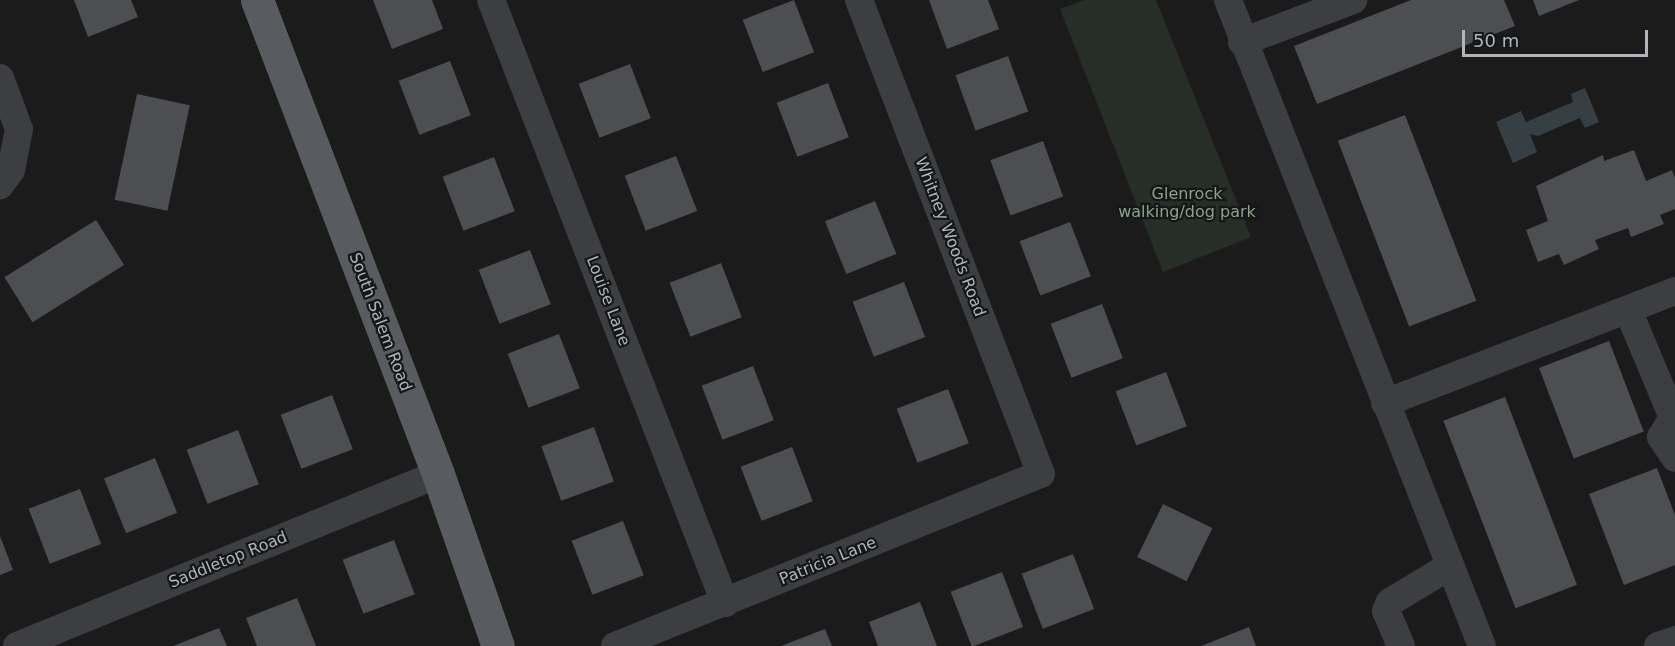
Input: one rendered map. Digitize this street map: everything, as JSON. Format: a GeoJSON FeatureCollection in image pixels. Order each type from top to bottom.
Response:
{"type":"FeatureCollection","features":[{"type":"Feature","properties":{"kind":"main road","name":"South Salem Road"},"geometry":{"type":"LineString","coordinates":[[256,0],[438,474],[498,646]]}},
{"type":"Feature","properties":{"kind":"street","name":"Louise Lane"},"geometry":{"type":"LineString","coordinates":[[491,0],[725,603]]}},
{"type":"Feature","properties":{"kind":"street","name":"Whitney Woods Road"},"geometry":{"type":"LineString","coordinates":[[860,0],[1041,474]]}},
{"type":"Feature","properties":{"kind":"street"},"geometry":{"type":"LineString","coordinates":[[1228,0],[1242,42],[1482,646]]}},
{"type":"Feature","properties":{"kind":"street"},"geometry":{"type":"LineString","coordinates":[[1242,42],[1353,0]]}},
{"type":"Feature","properties":{"kind":"street"},"geometry":{"type":"LineString","coordinates":[[0,78],[19,129],[11,170],[0,185]]}},
{"type":"Feature","properties":{"kind":"street"},"geometry":{"type":"LineString","coordinates":[[1385,403],[1675,291]]}},
{"type":"Feature","properties":{"kind":"street"},"geometry":{"type":"LineString","coordinates":[[1628,310],[1673,415],[1661,437],[1675,458]]}},
{"type":"Feature","properties":{"kind":"street","name":"Saddletop Road"},"geometry":{"type":"LineString","coordinates":[[17,646],[438,474]]}},
{"type":"Feature","properties":{"kind":"street","name":"Patricia Lane"},"geometry":{"type":"LineString","coordinates":[[615,646],[1041,474]]}},
{"type":"Feature","properties":{"kind":"street"},"geometry":{"type":"LineString","coordinates":[[1401,646],[1386,611],[1390,602],[1450,566]]}},
{"type":"Feature","properties":{"kind":"street"},"geometry":{"type":"LineString","coordinates":[[1658,646],[1675,640]]}},
{"type":"Feature","properties":{"kind":"green space","name":"Glenrock walking/dog park"},"geometry":{"type":"Polygon","coordinates":[[[1084,0],[1156,0],[1251,237],[1163,272],[1060,9],[1084,0]]]}},
{"type":"Feature","properties":{"kind":"shaded area"},"geometry":{"type":"Polygon","coordinates":[[[1585,88],[1599,122],[1585,128],[1580,118],[1538,136],[1530,134],[1537,152],[1513,163],[1496,122],[1521,111],[1526,122],[1573,102],[1571,94],[1585,88]]]}},
{"type":"Feature","properties":{"kind":"building"},"geometry":{"type":"Polygon","coordinates":[[[74,0],[131,0],[138,17],[88,37],[74,0]]]}},
{"type":"Feature","properties":{"kind":"building"},"geometry":{"type":"Polygon","coordinates":[[[373,0],[432,0],[443,29],[392,49],[373,0]]]}},
{"type":"Feature","properties":{"kind":"building"},"geometry":{"type":"Polygon","coordinates":[[[794,0],[814,52],[763,72],[743,20],[794,0]]]}},
{"type":"Feature","properties":{"kind":"building"},"geometry":{"type":"Polygon","coordinates":[[[929,0],[988,0],[999,29],[947,49],[929,0]]]}},
{"type":"Feature","properties":{"kind":"building"},"geometry":{"type":"Polygon","coordinates":[[[1411,0],[1504,0],[1515,26],[1317,104],[1294,46],[1411,0]]]}},
{"type":"Feature","properties":{"kind":"building"},"geometry":{"type":"Polygon","coordinates":[[[1533,0],[1579,0],[1539,16],[1533,0]]]}},
{"type":"Feature","properties":{"kind":"building"},"geometry":{"type":"Polygon","coordinates":[[[1008,56],[1028,111],[976,131],[955,75],[1008,56]]]}},
{"type":"Feature","properties":{"kind":"building"},"geometry":{"type":"Polygon","coordinates":[[[450,61],[471,115],[419,135],[399,81],[450,61]]]}},
{"type":"Feature","properties":{"kind":"building"},"geometry":{"type":"Polygon","coordinates":[[[630,64],[651,118],[599,138],[579,84],[630,64]]]}},
{"type":"Feature","properties":{"kind":"building"},"geometry":{"type":"Polygon","coordinates":[[[828,83],[849,137],[797,157],[777,103],[828,83]]]}},
{"type":"Feature","properties":{"kind":"building"},"geometry":{"type":"Polygon","coordinates":[[[137,94],[190,105],[167,211],[115,200],[137,94]]]}},
{"type":"Feature","properties":{"kind":"building"},"geometry":{"type":"Polygon","coordinates":[[[1405,115],[1476,301],[1409,327],[1338,141],[1405,115]]]}},
{"type":"Feature","properties":{"kind":"building"},"geometry":{"type":"Polygon","coordinates":[[[1043,141],[1063,196],[1011,216],[990,160],[1043,141]]]}},
{"type":"Feature","properties":{"kind":"building"},"geometry":{"type":"Polygon","coordinates":[[[1634,150],[1646,181],[1672,170],[1675,178],[1675,209],[1660,215],[1664,224],[1631,237],[1628,228],[1595,240],[1599,249],[1564,265],[1559,254],[1538,262],[1526,230],[1548,221],[1536,186],[1603,155],[1604,161],[1634,150]]]}},
{"type":"Feature","properties":{"kind":"building"},"geometry":{"type":"Polygon","coordinates":[[[676,156],[697,211],[646,231],[625,176],[676,156]]]}},
{"type":"Feature","properties":{"kind":"building"},"geometry":{"type":"Polygon","coordinates":[[[494,157],[515,211],[463,231],[443,177],[494,157]]]}},
{"type":"Feature","properties":{"kind":"building"},"geometry":{"type":"Polygon","coordinates":[[[875,201],[896,254],[846,274],[825,221],[875,201]]]}},
{"type":"Feature","properties":{"kind":"building"},"geometry":{"type":"Polygon","coordinates":[[[96,220],[124,265],[32,322],[4,277],[96,220]]]}},
{"type":"Feature","properties":{"kind":"building"},"geometry":{"type":"Polygon","coordinates":[[[1070,222],[1091,276],[1040,295],[1020,241],[1070,222]]]}},
{"type":"Feature","properties":{"kind":"building"},"geometry":{"type":"Polygon","coordinates":[[[530,250],[551,304],[499,324],[479,270],[530,250]]]}},
{"type":"Feature","properties":{"kind":"building"},"geometry":{"type":"Polygon","coordinates":[[[721,263],[742,317],[690,337],[670,283],[721,263]]]}},
{"type":"Feature","properties":{"kind":"building"},"geometry":{"type":"Polygon","coordinates":[[[904,282],[925,337],[874,357],[853,302],[904,282]]]}},
{"type":"Feature","properties":{"kind":"building"},"geometry":{"type":"Polygon","coordinates":[[[1102,304],[1123,358],[1071,378],[1051,324],[1102,304]]]}},
{"type":"Feature","properties":{"kind":"building"},"geometry":{"type":"Polygon","coordinates":[[[559,334],[580,388],[528,408],[508,354],[559,334]]]}},
{"type":"Feature","properties":{"kind":"building"},"geometry":{"type":"Polygon","coordinates":[[[1609,341],[1644,432],[1574,458],[1539,368],[1609,341]]]}},
{"type":"Feature","properties":{"kind":"building"},"geometry":{"type":"Polygon","coordinates":[[[753,366],[774,420],[722,440],[702,386],[753,366]]]}},
{"type":"Feature","properties":{"kind":"building"},"geometry":{"type":"Polygon","coordinates":[[[1166,372],[1187,426],[1136,445],[1116,391],[1166,372]]]}},
{"type":"Feature","properties":{"kind":"building"},"geometry":{"type":"Polygon","coordinates":[[[948,389],[969,443],[917,463],[897,409],[948,389]]]}},
{"type":"Feature","properties":{"kind":"building"},"geometry":{"type":"Polygon","coordinates":[[[332,395],[353,449],[301,469],[281,415],[332,395]]]}},
{"type":"Feature","properties":{"kind":"building"},"geometry":{"type":"Polygon","coordinates":[[[1505,397],[1577,585],[1515,608],[1443,421],[1505,397]]]}},
{"type":"Feature","properties":{"kind":"building"},"geometry":{"type":"Polygon","coordinates":[[[594,427],[614,482],[561,501],[541,446],[594,427]]]}},
{"type":"Feature","properties":{"kind":"building"},"geometry":{"type":"Polygon","coordinates":[[[238,430],[259,484],[207,504],[187,450],[238,430]]]}},
{"type":"Feature","properties":{"kind":"building"},"geometry":{"type":"Polygon","coordinates":[[[792,447],[813,501],[761,521],[741,467],[792,447]]]}},
{"type":"Feature","properties":{"kind":"building"},"geometry":{"type":"Polygon","coordinates":[[[155,458],[177,513],[126,533],[104,479],[155,458]]]}},
{"type":"Feature","properties":{"kind":"building"},"geometry":{"type":"Polygon","coordinates":[[[1657,468],[1675,515],[1675,565],[1624,585],[1589,494],[1657,468]]]}},
{"type":"Feature","properties":{"kind":"building"},"geometry":{"type":"Polygon","coordinates":[[[80,489],[101,544],[50,564],[29,509],[80,489]]]}},
{"type":"Feature","properties":{"kind":"building"},"geometry":{"type":"Polygon","coordinates":[[[1163,504],[1212,528],[1187,581],[1137,557],[1163,504]]]}},
{"type":"Feature","properties":{"kind":"building"},"geometry":{"type":"Polygon","coordinates":[[[623,521],[644,575],[592,595],[572,541],[623,521]]]}},
{"type":"Feature","properties":{"kind":"building"},"geometry":{"type":"Polygon","coordinates":[[[0,536],[13,570],[0,575],[0,536]]]}},
{"type":"Feature","properties":{"kind":"building"},"geometry":{"type":"Polygon","coordinates":[[[394,540],[415,594],[363,614],[343,560],[394,540]]]}},
{"type":"Feature","properties":{"kind":"building"},"geometry":{"type":"Polygon","coordinates":[[[1073,554],[1094,609],[1043,629],[1022,574],[1073,554]]]}},
{"type":"Feature","properties":{"kind":"building"},"geometry":{"type":"Polygon","coordinates":[[[1002,572],[1023,627],[971,646],[951,592],[1002,572]]]}},
{"type":"Feature","properties":{"kind":"building"},"geometry":{"type":"Polygon","coordinates":[[[297,598],[316,646],[257,646],[246,618],[297,598]]]}},
{"type":"Feature","properties":{"kind":"building"},"geometry":{"type":"Polygon","coordinates":[[[920,602],[937,646],[878,646],[869,622],[920,602]]]}},
{"type":"Feature","properties":{"kind":"building"},"geometry":{"type":"Polygon","coordinates":[[[1249,627],[1256,646],[1201,646],[1249,627]]]}},
{"type":"Feature","properties":{"kind":"building"},"geometry":{"type":"Polygon","coordinates":[[[219,628],[227,646],[173,646],[219,628]]]}},
{"type":"Feature","properties":{"kind":"building"},"geometry":{"type":"Polygon","coordinates":[[[825,629],[832,646],[781,646],[825,629]]]}}]}
